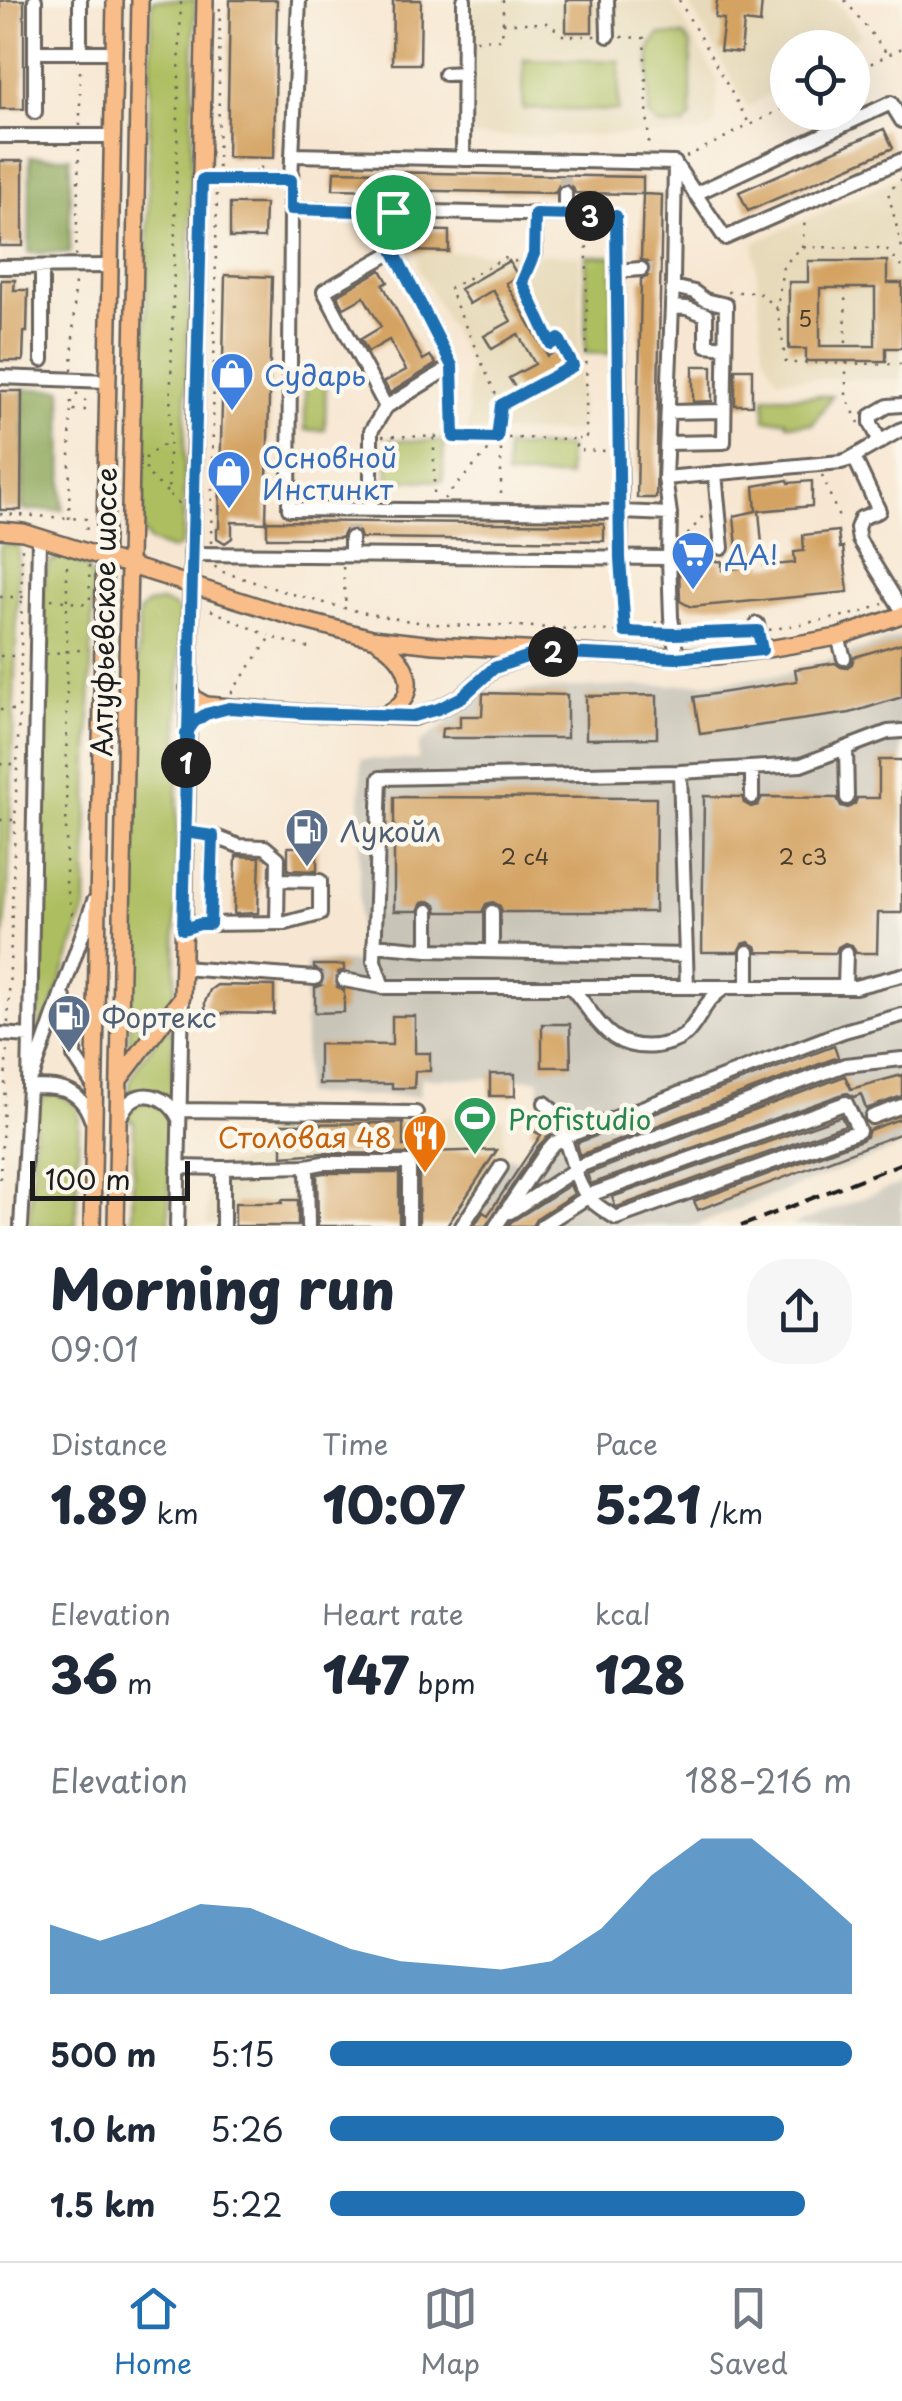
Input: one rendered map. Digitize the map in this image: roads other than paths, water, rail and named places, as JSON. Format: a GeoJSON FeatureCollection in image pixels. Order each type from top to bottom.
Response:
{"type":"FeatureCollection","features":[{"type":"Feature","properties":{"kind":"main road","name":"Алтуфьевское шоссе"},"geometry":{"type":"LineString","coordinates":[[92,1226],[115,0]]}},
{"type":"Feature","properties":{"kind":"main road","name":"Алтуфьевское шоссе"},"geometry":{"type":"LineString","coordinates":[[116,1226],[140,0]]}},
{"type":"Feature","properties":{"kind":"main road"},"geometry":{"type":"LineString","coordinates":[[119,1080],[182,997],[191,554],[210,180],[205,0]]}},
{"type":"Feature","properties":{"kind":"main road"},"geometry":{"type":"LineString","coordinates":[[0,530],[22,532],[302,620],[372,638],[434,645],[676,658],[762,650],[838,637],[900,608]]}},
{"type":"Feature","properties":{"kind":"main road"},"geometry":{"type":"LineString","coordinates":[[372,638],[399,658],[408,679],[402,705],[381,717]]}},
{"type":"Feature","properties":{"kind":"main road"},"geometry":{"type":"LineString","coordinates":[[188,688],[206,705],[230,701],[381,717],[413,716],[462,697],[494,668],[541,652]]}},
{"type":"Feature","properties":{"kind":"main road"},"geometry":{"type":"LineString","coordinates":[[186,734],[194,722],[230,701]]}},
{"type":"Feature","properties":{"kind":"street"},"geometry":{"type":"LineString","coordinates":[[34,112],[35,0]]}},
{"type":"Feature","properties":{"kind":"street"},"geometry":{"type":"LineString","coordinates":[[80,0],[80,52]]}},
{"type":"Feature","properties":{"kind":"street"},"geometry":{"type":"LineString","coordinates":[[463,159],[468,40],[464,0]]}},
{"type":"Feature","properties":{"kind":"street"},"geometry":{"type":"LineString","coordinates":[[607,0],[608,36]]}},
{"type":"Feature","properties":{"kind":"street"},"geometry":{"type":"LineString","coordinates":[[292,4],[289,509],[352,515],[371,510],[670,514]]}},
{"type":"Feature","properties":{"kind":"street"},"geometry":{"type":"LineString","coordinates":[[35,52],[114,52]]}},
{"type":"Feature","properties":{"kind":"street"},"geometry":{"type":"LineString","coordinates":[[446,74],[464,73]]}},
{"type":"Feature","properties":{"kind":"street"},"geometry":{"type":"LineString","coordinates":[[695,194],[891,103],[902,122]]}},
{"type":"Feature","properties":{"kind":"street"},"geometry":{"type":"LineString","coordinates":[[0,136],[112,136]]}},
{"type":"Feature","properties":{"kind":"street"},"geometry":{"type":"LineString","coordinates":[[292,155],[675,163]]}},
{"type":"Feature","properties":{"kind":"street"},"geometry":{"type":"LineString","coordinates":[[564,160],[565,176]]}},
{"type":"Feature","properties":{"kind":"street"},"geometry":{"type":"LineString","coordinates":[[675,163],[725,238],[801,213],[902,160]]}},
{"type":"Feature","properties":{"kind":"street"},"geometry":{"type":"LineString","coordinates":[[675,163],[665,478],[676,658]]}},
{"type":"Feature","properties":{"kind":"street"},"geometry":{"type":"LineString","coordinates":[[210,180],[291,180]]}},
{"type":"Feature","properties":{"kind":"street"},"geometry":{"type":"LineString","coordinates":[[565,216],[566,193]]}},
{"type":"Feature","properties":{"kind":"street"},"geometry":{"type":"LineString","coordinates":[[291,209],[616,216],[620,558]]}},
{"type":"Feature","properties":{"kind":"street"},"geometry":{"type":"LineString","coordinates":[[371,510],[371,430],[386,407],[452,366],[394,252],[393,212]]}},
{"type":"Feature","properties":{"kind":"street"},"geometry":{"type":"LineString","coordinates":[[534,254],[535,214]]}},
{"type":"Feature","properties":{"kind":"street"},"geometry":{"type":"LineString","coordinates":[[386,407],[324,291],[394,252]]}},
{"type":"Feature","properties":{"kind":"street"},"geometry":{"type":"LineString","coordinates":[[0,266],[110,266]]}},
{"type":"Feature","properties":{"kind":"street"},"geometry":{"type":"LineString","coordinates":[[42,267],[42,360]]}},
{"type":"Feature","properties":{"kind":"street"},"geometry":{"type":"LineString","coordinates":[[616,271],[641,269]]}},
{"type":"Feature","properties":{"kind":"street"},"geometry":{"type":"LineString","coordinates":[[667,443],[724,442],[726,304],[705,300],[669,276]]}},
{"type":"Feature","properties":{"kind":"street"},"geometry":{"type":"LineString","coordinates":[[672,307],[706,315],[706,345],[725,347]]}},
{"type":"Feature","properties":{"kind":"street"},"geometry":{"type":"LineString","coordinates":[[0,377],[108,381]]}},
{"type":"Feature","properties":{"kind":"street"},"geometry":{"type":"LineString","coordinates":[[875,444],[871,416],[888,406],[902,406]]}},
{"type":"Feature","properties":{"kind":"street"},"geometry":{"type":"LineString","coordinates":[[668,412],[724,411]]}},
{"type":"Feature","properties":{"kind":"street"},"geometry":{"type":"LineString","coordinates":[[665,478],[840,462],[902,429]]}},
{"type":"Feature","properties":{"kind":"street"},"geometry":{"type":"LineString","coordinates":[[854,457],[879,511],[861,518],[857,528],[860,540],[900,608]]}},
{"type":"Feature","properties":{"kind":"street"},"geometry":{"type":"LineString","coordinates":[[716,474],[722,548]]}},
{"type":"Feature","properties":{"kind":"street"},"geometry":{"type":"LineString","coordinates":[[21,1226],[35,1039],[39,538]]}},
{"type":"Feature","properties":{"kind":"street"},"geometry":{"type":"LineString","coordinates":[[347,555],[351,538]]}},
{"type":"Feature","properties":{"kind":"street"},"geometry":{"type":"LineString","coordinates":[[191,554],[668,558]]}},
{"type":"Feature","properties":{"kind":"street"},"geometry":{"type":"LineString","coordinates":[[758,628],[762,650]]}},
{"type":"Feature","properties":{"kind":"street"},"geometry":{"type":"LineString","coordinates":[[838,637],[844,658]]}},
{"type":"Feature","properties":{"kind":"street"},"geometry":{"type":"LineString","coordinates":[[382,987],[374,960],[380,778],[680,772],[800,765],[902,730]]}},
{"type":"Feature","properties":{"kind":"street"},"geometry":{"type":"LineString","coordinates":[[846,748],[847,798]]}},
{"type":"Feature","properties":{"kind":"street"},"geometry":{"type":"LineString","coordinates":[[752,768],[752,797]]}},
{"type":"Feature","properties":{"kind":"street"},"geometry":{"type":"LineString","coordinates":[[680,772],[688,987]]}},
{"type":"Feature","properties":{"kind":"street"},"geometry":{"type":"LineString","coordinates":[[185,832],[213,836],[239,846],[265,848],[278,858],[276,923]]}},
{"type":"Feature","properties":{"kind":"street"},"geometry":{"type":"LineString","coordinates":[[210,924],[213,836]]}},
{"type":"Feature","properties":{"kind":"street"},"geometry":{"type":"LineString","coordinates":[[35,1039],[65,986],[99,878]]}},
{"type":"Feature","properties":{"kind":"street"},"geometry":{"type":"LineString","coordinates":[[183,929],[200,924],[286,923],[320,914],[320,881],[277,880]]}},
{"type":"Feature","properties":{"kind":"street"},"geometry":{"type":"LineString","coordinates":[[428,912],[428,950]]}},
{"type":"Feature","properties":{"kind":"street"},"geometry":{"type":"LineString","coordinates":[[492,912],[492,951]]}},
{"type":"Feature","properties":{"kind":"street"},"geometry":{"type":"LineString","coordinates":[[374,945],[428,950],[686,954]]}},
{"type":"Feature","properties":{"kind":"street"},"geometry":{"type":"LineString","coordinates":[[748,952],[748,987]]}},
{"type":"Feature","properties":{"kind":"street"},"geometry":{"type":"LineString","coordinates":[[845,987],[846,953]]}},
{"type":"Feature","properties":{"kind":"street"},"geometry":{"type":"LineString","coordinates":[[182,968],[314,978]]}},
{"type":"Feature","properties":{"kind":"street"},"geometry":{"type":"LineString","coordinates":[[344,980],[382,987],[856,987],[902,975]]}},
{"type":"Feature","properties":{"kind":"street"},"geometry":{"type":"LineString","coordinates":[[65,986],[64,1012],[75,1031],[74,1056],[95,1088]]}},
{"type":"Feature","properties":{"kind":"street"},"geometry":{"type":"LineString","coordinates":[[572,987],[600,1026],[616,1040],[650,1046],[671,1044],[686,1034],[710,1000],[725,987]]}},
{"type":"Feature","properties":{"kind":"street"},"geometry":{"type":"LineString","coordinates":[[177,1226],[182,997]]}},
{"type":"Feature","properties":{"kind":"street"},"geometry":{"type":"LineString","coordinates":[[500,1221],[546,1152],[563,1139],[844,1031],[902,1015]]}},
{"type":"Feature","properties":{"kind":"street"},"geometry":{"type":"LineString","coordinates":[[0,1034],[35,1039]]}},
{"type":"Feature","properties":{"kind":"street"},"geometry":{"type":"LineString","coordinates":[[500,1221],[575,1169],[845,1065],[902,1058]]}},
{"type":"Feature","properties":{"kind":"street"},"geometry":{"type":"LineString","coordinates":[[29,1086],[63,1089],[76,1096],[86,1105],[94,1129]]}},
{"type":"Feature","properties":{"kind":"street"},"geometry":{"type":"LineString","coordinates":[[118,1130],[127,1104],[146,1096],[168,1103],[180,1117],[416,1113]]}},
{"type":"Feature","properties":{"kind":"street"},"geometry":{"type":"LineString","coordinates":[[542,1226],[587,1197],[846,1103],[860,1131],[616,1218],[587,1197],[554,1110],[545,1102]]}},
{"type":"Feature","properties":{"kind":"street"},"geometry":{"type":"LineString","coordinates":[[872,1117],[902,1106]]}},
{"type":"Feature","properties":{"kind":"street"},"geometry":{"type":"LineString","coordinates":[[178,1167],[408,1164],[409,1226]]}},
{"type":"Feature","properties":{"kind":"street"},"geometry":{"type":"LineString","coordinates":[[307,1166],[308,1226]]}},
{"type":"Feature","properties":{"kind":"street"},"geometry":{"type":"LineString","coordinates":[[462,1226],[501,1167]]}},
{"type":"Feature","properties":{"kind":"street"},"geometry":{"type":"LineString","coordinates":[[223,1168],[223,1226]]}},
{"type":"Feature","properties":{"kind":"tunnel"},"geometry":{"type":"LineString","coordinates":[[565,176],[565,193]]}},
{"type":"Feature","properties":{"kind":"tunnel"},"geometry":{"type":"LineString","coordinates":[[641,269],[660,269]]}},
{"type":"Feature","properties":{"kind":"tunnel"},"geometry":{"type":"LineString","coordinates":[[351,538],[352,522]]}},
{"type":"Feature","properties":{"kind":"tunnel"},"geometry":{"type":"LineString","coordinates":[[315,978],[344,980]]}},
{"type":"Feature","properties":{"kind":"railway"},"geometry":{"type":"LineString","coordinates":[[741,1226],[902,1163]]}},
{"type":"Feature","properties":{"kind":"place","name":"Сударь"},"geometry":{"type":"Point","coordinates":[232,412]}},
{"type":"Feature","properties":{"kind":"place","name":"Основной Инстинкт"},"geometry":{"type":"Point","coordinates":[229,510]}},
{"type":"Feature","properties":{"kind":"place","name":"ДА!"},"geometry":{"type":"Point","coordinates":[693,591]}},
{"type":"Feature","properties":{"kind":"place","name":"Лукойл"},"geometry":{"type":"Point","coordinates":[307,868]}},
{"type":"Feature","properties":{"kind":"place","name":"Фортекс"},"geometry":{"type":"Point","coordinates":[69,1054]}},
{"type":"Feature","properties":{"kind":"place","name":"Profistudio"},"geometry":{"type":"Point","coordinates":[475,1156]}},
{"type":"Feature","properties":{"kind":"place","name":"Столовая 48"},"geometry":{"type":"Point","coordinates":[425,1174]}}]}
